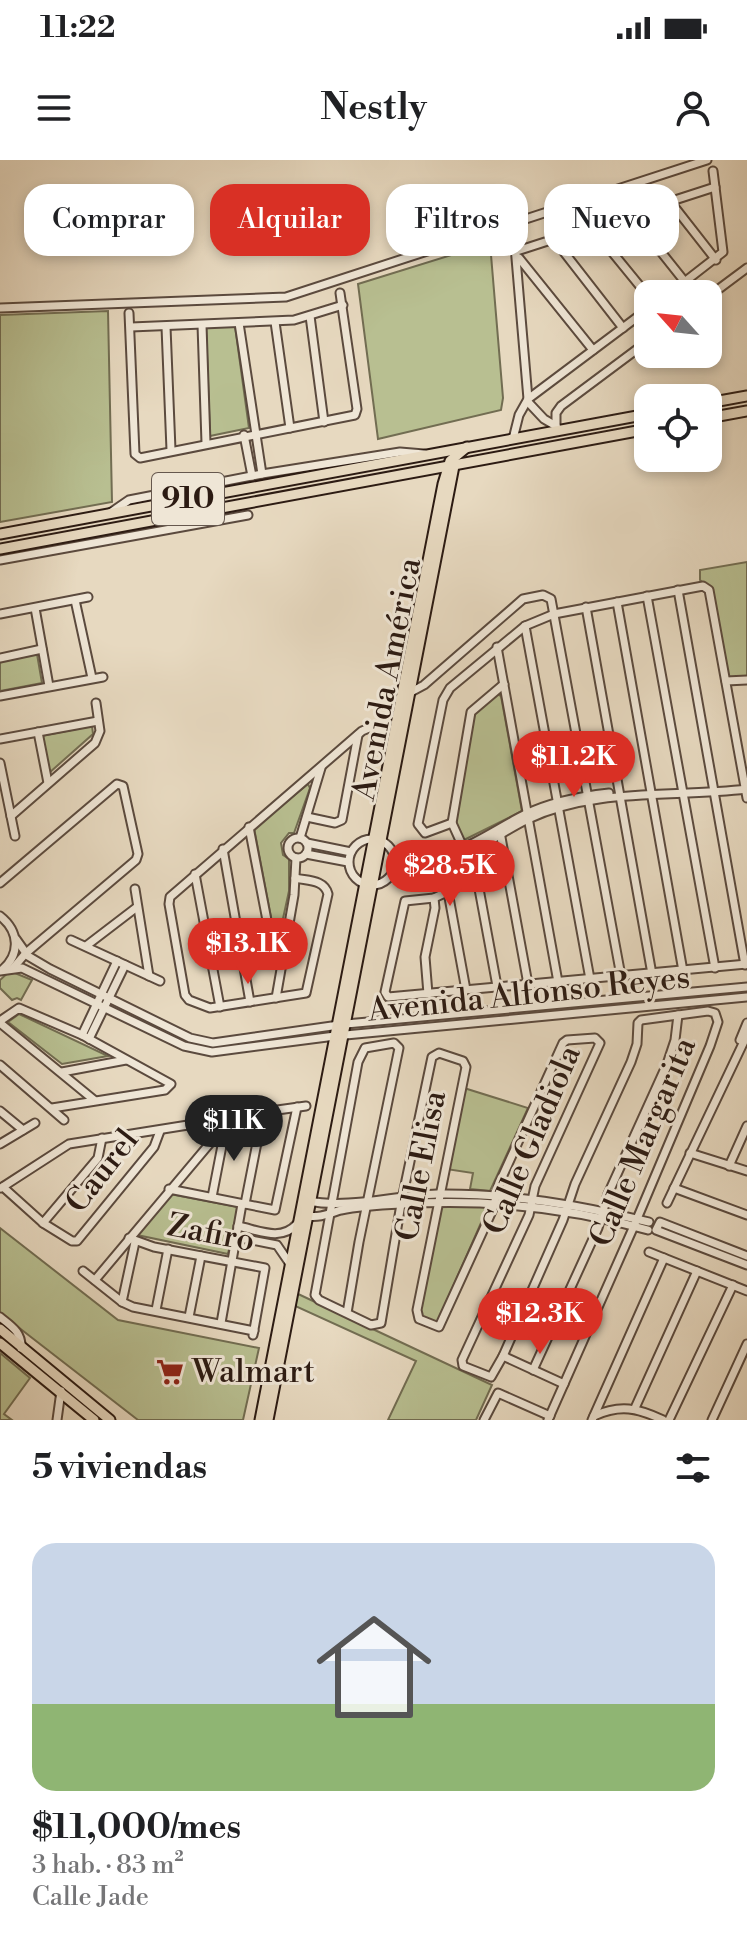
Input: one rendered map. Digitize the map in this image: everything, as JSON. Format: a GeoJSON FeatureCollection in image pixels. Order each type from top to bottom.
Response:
{"type":"FeatureCollection","features":[{"type":"Feature","properties":{"kind":"main road"},"geometry":{"type":"LineString","coordinates":[[722,401],[745,396]]}},
{"type":"Feature","properties":{"kind":"main road"},"geometry":{"type":"LineString","coordinates":[[722,415],[746,411],[741,404],[745,396]]}},
{"type":"Feature","properties":{"kind":"main road"},"geometry":{"type":"LineString","coordinates":[[726,400],[730,406],[729,414]]}},
{"type":"Feature","properties":{"kind":"main road","name":"910"},"geometry":{"type":"LineString","coordinates":[[0,534],[634,416]]}},
{"type":"Feature","properties":{"kind":"main road"},"geometry":{"type":"LineString","coordinates":[[0,549],[26,550],[634,432]]}},
{"type":"Feature","properties":{"kind":"main road"},"geometry":{"type":"LineString","coordinates":[[450,467],[454,457],[467,447]]}},
{"type":"Feature","properties":{"kind":"main road","name":"Avenida América"},"geometry":{"type":"LineString","coordinates":[[406,698],[443,484],[450,467]]}},
{"type":"Feature","properties":{"kind":"main road","name":"Avenida América"},"geometry":{"type":"LineString","coordinates":[[268,1420],[290,1264],[306,1201],[450,467]]}},
{"type":"Feature","properties":{"kind":"main road"},"geometry":{"type":"LineString","coordinates":[[429,470],[438,474],[443,484]]}},
{"type":"Feature","properties":{"kind":"main road","name":"Avenida América"},"geometry":{"type":"LineString","coordinates":[[286,1303],[302,1218]]}},
{"type":"Feature","properties":{"kind":"main road","name":"Avenida América"},"geometry":{"type":"LineString","coordinates":[[260,1420],[284,1317]]}},
{"type":"Feature","properties":{"kind":"main road"},"geometry":{"type":"LineString","coordinates":[[0,1329],[21,1343],[108,1420]]}},
{"type":"Feature","properties":{"kind":"main road"},"geometry":{"type":"LineString","coordinates":[[0,1343],[94,1420]]}},
{"type":"Feature","properties":{"kind":"street"},"geometry":{"type":"LineString","coordinates":[[528,218],[707,160]]}},
{"type":"Feature","properties":{"kind":"street"},"geometry":{"type":"LineString","coordinates":[[688,280],[716,260],[724,247],[713,171]]}},
{"type":"Feature","properties":{"kind":"street"},"geometry":{"type":"LineString","coordinates":[[679,197],[715,187]]}},
{"type":"Feature","properties":{"kind":"street"},"geometry":{"type":"LineString","coordinates":[[679,213],[716,260]]}},
{"type":"Feature","properties":{"kind":"street"},"geometry":{"type":"LineString","coordinates":[[0,308],[286,297],[412,256]]}},
{"type":"Feature","properties":{"kind":"street"},"geometry":{"type":"LineString","coordinates":[[517,256],[528,401],[544,419],[560,428]]}},
{"type":"Feature","properties":{"kind":"street"},"geometry":{"type":"LineString","coordinates":[[519,256],[593,350]]}},
{"type":"Feature","properties":{"kind":"street"},"geometry":{"type":"LineString","coordinates":[[567,256],[623,328]]}},
{"type":"Feature","properties":{"kind":"street"},"geometry":{"type":"LineString","coordinates":[[615,256],[635,280]]}},
{"type":"Feature","properties":{"kind":"street"},"geometry":{"type":"LineString","coordinates":[[664,256],[683,280]]}},
{"type":"Feature","properties":{"kind":"street"},"geometry":{"type":"LineString","coordinates":[[722,287],[747,268]]}},
{"type":"Feature","properties":{"kind":"street"},"geometry":{"type":"LineString","coordinates":[[129,313],[135,454],[140,458],[254,433],[353,416],[357,409],[340,293]]}},
{"type":"Feature","properties":{"kind":"street"},"geometry":{"type":"LineString","coordinates":[[131,327],[275,322],[310,316],[343,305]]}},
{"type":"Feature","properties":{"kind":"street"},"geometry":{"type":"LineString","coordinates":[[310,316],[324,422]]}},
{"type":"Feature","properties":{"kind":"street"},"geometry":{"type":"LineString","coordinates":[[513,439],[519,415],[528,401],[634,320]]}},
{"type":"Feature","properties":{"kind":"street"},"geometry":{"type":"LineString","coordinates":[[275,322],[290,428]]}},
{"type":"Feature","properties":{"kind":"street"},"geometry":{"type":"LineString","coordinates":[[239,323],[262,474]]}},
{"type":"Feature","properties":{"kind":"street"},"geometry":{"type":"LineString","coordinates":[[202,325],[206,443]]}},
{"type":"Feature","properties":{"kind":"street"},"geometry":{"type":"LineString","coordinates":[[166,327],[171,450]]}},
{"type":"Feature","properties":{"kind":"street"},"geometry":{"type":"LineString","coordinates":[[560,428],[556,413],[561,406],[634,351]]}},
{"type":"Feature","properties":{"kind":"street"},"geometry":{"type":"LineString","coordinates":[[244,435],[252,476]]}},
{"type":"Feature","properties":{"kind":"street"},"geometry":{"type":"LineString","coordinates":[[110,513],[129,500],[262,474],[400,452],[430,455]]}},
{"type":"Feature","properties":{"kind":"street"},"geometry":{"type":"LineString","coordinates":[[0,560],[26,550],[248,515]]}},
{"type":"Feature","properties":{"kind":"street"},"geometry":{"type":"LineString","coordinates":[[395,858],[411,862],[432,860],[529,816],[589,798],[746,789],[709,590],[703,586],[554,614],[525,626],[450,688],[443,700],[418,824],[425,833],[452,823]]}},
{"type":"Feature","properties":{"kind":"street"},"geometry":{"type":"LineString","coordinates":[[477,878],[434,898],[405,901],[386,995],[392,998],[746,964],[678,590]]}},
{"type":"Feature","properties":{"kind":"street"},"geometry":{"type":"LineString","coordinates":[[406,698],[523,599],[546,595],[552,602],[621,976]]}},
{"type":"Feature","properties":{"kind":"street"},"geometry":{"type":"LineString","coordinates":[[647,596],[715,968]]}},
{"type":"Feature","properties":{"kind":"street"},"geometry":{"type":"LineString","coordinates":[[0,614],[88,597]]}},
{"type":"Feature","properties":{"kind":"street"},"geometry":{"type":"LineString","coordinates":[[75,600],[92,678]]}},
{"type":"Feature","properties":{"kind":"street"},"geometry":{"type":"LineString","coordinates":[[617,602],[683,971]]}},
{"type":"Feature","properties":{"kind":"street"},"geometry":{"type":"LineString","coordinates":[[586,607],[652,974]]}},
{"type":"Feature","properties":{"kind":"street"},"geometry":{"type":"LineString","coordinates":[[35,608],[49,686]]}},
{"type":"Feature","properties":{"kind":"street"},"geometry":{"type":"LineString","coordinates":[[525,626],[590,979]]}},
{"type":"Feature","properties":{"kind":"street"},"geometry":{"type":"LineString","coordinates":[[497,647],[558,982]]}},
{"type":"Feature","properties":{"kind":"street"},"geometry":{"type":"LineString","coordinates":[[0,658],[42,649]]}},
{"type":"Feature","properties":{"kind":"street"},"geometry":{"type":"LineString","coordinates":[[0,696],[103,677]]}},
{"type":"Feature","properties":{"kind":"street"},"geometry":{"type":"LineString","coordinates":[[726,681],[747,680]]}},
{"type":"Feature","properties":{"kind":"street"},"geometry":{"type":"LineString","coordinates":[[497,986],[477,878],[452,823],[471,712],[504,684]]}},
{"type":"Feature","properties":{"kind":"street"},"geometry":{"type":"LineString","coordinates":[[11,816],[95,743],[100,735],[96,703]]}},
{"type":"Feature","properties":{"kind":"street"},"geometry":{"type":"LineString","coordinates":[[0,739],[98,721]]}},
{"type":"Feature","properties":{"kind":"street"},"geometry":{"type":"LineString","coordinates":[[295,878],[320,883],[328,894],[310,986],[303,995],[207,1008],[189,1000],[185,995],[170,897],[358,735],[366,729],[382,730]]}},
{"type":"Feature","properties":{"kind":"street"},"geometry":{"type":"LineString","coordinates":[[38,732],[48,783]]}},
{"type":"Feature","properties":{"kind":"street"},"geometry":{"type":"LineString","coordinates":[[307,817],[335,823],[342,820],[358,735]]}},
{"type":"Feature","properties":{"kind":"street"},"geometry":{"type":"LineString","coordinates":[[0,763],[15,836]]}},
{"type":"Feature","properties":{"kind":"street"},"geometry":{"type":"LineString","coordinates":[[300,838],[322,766]]}},
{"type":"Feature","properties":{"kind":"street"},"geometry":{"type":"LineString","coordinates":[[0,883],[117,784],[123,786],[138,854],[135,862],[26,953],[14,967],[0,972]]}},
{"type":"Feature","properties":{"kind":"street"},"geometry":{"type":"LineString","coordinates":[[249,827],[270,936],[274,942],[285,945]]}},
{"type":"Feature","properties":{"kind":"street"},"geometry":{"type":"LineString","coordinates":[[393,873],[418,874],[436,870],[468,854],[500,831]]}},
{"type":"Feature","properties":{"kind":"street"},"geometry":{"type":"LineString","coordinates":[[500,831],[528,984]]}},
{"type":"Feature","properties":{"kind":"street"},"geometry":{"type":"LineString","coordinates":[[296,858],[287,847],[293,838],[351,852]]}},
{"type":"Feature","properties":{"kind":"street"},"geometry":{"type":"LineString","coordinates":[[377,839],[391,847],[395,858],[393,873],[385,882],[368,885],[352,875],[348,862],[351,852],[364,840],[377,839]]}},
{"type":"Feature","properties":{"kind":"street"},"geometry":{"type":"LineString","coordinates":[[306,854],[307,843]]}},
{"type":"Feature","properties":{"kind":"street"},"geometry":{"type":"LineString","coordinates":[[223,849],[250,1002]]}},
{"type":"Feature","properties":{"kind":"street"},"geometry":{"type":"LineString","coordinates":[[334,859],[336,849]]}},
{"type":"Feature","properties":{"kind":"street"},"geometry":{"type":"LineString","coordinates":[[296,858],[306,854],[348,862]]}},
{"type":"Feature","properties":{"kind":"street"},"geometry":{"type":"LineString","coordinates":[[276,998],[296,858]]}},
{"type":"Feature","properties":{"kind":"street"},"geometry":{"type":"LineString","coordinates":[[432,860],[436,870]]}},
{"type":"Feature","properties":{"kind":"street"},"geometry":{"type":"LineString","coordinates":[[195,874],[220,1007]]}},
{"type":"Feature","properties":{"kind":"street"},"geometry":{"type":"LineString","coordinates":[[135,889],[149,976]]}},
{"type":"Feature","properties":{"kind":"street"},"geometry":{"type":"LineString","coordinates":[[448,892],[466,990]]}},
{"type":"Feature","properties":{"kind":"street"},"geometry":{"type":"LineString","coordinates":[[428,994],[425,957],[435,908],[434,898]]}},
{"type":"Feature","properties":{"kind":"street"},"geometry":{"type":"LineString","coordinates":[[86,946],[137,907]]}},
{"type":"Feature","properties":{"kind":"street","name":"Avenida Alfonso Reyes"},"geometry":{"type":"LineString","coordinates":[[0,916],[8,922],[26,953],[172,1034]]}},
{"type":"Feature","properties":{"kind":"street"},"geometry":{"type":"LineString","coordinates":[[0,972],[13,958],[16,939]]}},
{"type":"Feature","properties":{"kind":"street"},"geometry":{"type":"LineString","coordinates":[[71,940],[160,981]]}},
{"type":"Feature","properties":{"kind":"street"},"geometry":{"type":"LineString","coordinates":[[86,1037],[121,963]]}},
{"type":"Feature","properties":{"kind":"street","name":"Avenida Alfonso Reyes"},"geometry":{"type":"LineString","coordinates":[[14,967],[172,1034],[213,1043],[747,987]]}},
{"type":"Feature","properties":{"kind":"street","name":"Avenida Alfonso Reyes"},"geometry":{"type":"LineString","coordinates":[[340,1030],[747,997]]}},
{"type":"Feature","properties":{"kind":"street"},"geometry":{"type":"LineString","coordinates":[[52,1108],[165,1090],[171,1084],[86,1037],[18,1007],[0,1022],[94,1100]]}},
{"type":"Feature","properties":{"kind":"street","name":"Calle Margarita"},"geometry":{"type":"LineString","coordinates":[[549,1418],[636,1223],[718,1022],[715,1013],[708,1011],[678,1015]]}},
{"type":"Feature","properties":{"kind":"street"},"geometry":{"type":"LineString","coordinates":[[533,1370],[667,1064],[675,1040],[678,1015],[639,1021],[635,1052],[503,1356],[533,1370],[564,1384]]}},
{"type":"Feature","properties":{"kind":"street"},"geometry":{"type":"LineString","coordinates":[[667,1203],[744,1039],[747,1023]]}},
{"type":"Feature","properties":{"kind":"street","name":"Calle Gladiola"},"geometry":{"type":"LineString","coordinates":[[495,1199],[561,1045],[567,1040],[597,1039],[600,1046],[535,1186],[532,1202],[462,1360],[463,1366],[487,1377],[494,1375],[503,1356]]}},
{"type":"Feature","properties":{"kind":"street"},"geometry":{"type":"LineString","coordinates":[[347,1313],[399,1048],[394,1043],[368,1046],[361,1053],[332,1203],[316,1291],[319,1300],[371,1325],[381,1323],[402,1200]]}},
{"type":"Feature","properties":{"kind":"street","name":"Calle Elisa"},"geometry":{"type":"LineString","coordinates":[[402,1200],[432,1057],[439,1053],[466,1064],[416,1315],[419,1319],[437,1327],[442,1323],[495,1199]]}},
{"type":"Feature","properties":{"kind":"street"},"geometry":{"type":"LineString","coordinates":[[62,1072],[126,1060]]}},
{"type":"Feature","properties":{"kind":"street"},"geometry":{"type":"LineString","coordinates":[[0,1065],[64,1120]]}},
{"type":"Feature","properties":{"kind":"street"},"geometry":{"type":"LineString","coordinates":[[95,1280],[132,1240],[169,1189],[227,1123],[263,1112],[306,1106]]}},
{"type":"Feature","properties":{"kind":"street"},"geometry":{"type":"LineString","coordinates":[[169,1189],[276,1209],[297,1107]]}},
{"type":"Feature","properties":{"kind":"street"},"geometry":{"type":"LineString","coordinates":[[0,1111],[23,1130]]}},
{"type":"Feature","properties":{"kind":"street"},"geometry":{"type":"LineString","coordinates":[[83,1271],[122,1302],[221,1323],[263,1112]]}},
{"type":"Feature","properties":{"kind":"street"},"geometry":{"type":"LineString","coordinates":[[0,1144],[35,1123]]}},
{"type":"Feature","properties":{"kind":"street"},"geometry":{"type":"LineString","coordinates":[[212,1197],[227,1123]]}},
{"type":"Feature","properties":{"kind":"street"},"geometry":{"type":"LineString","coordinates":[[0,1197],[3,1188],[66,1146],[188,1125]]}},
{"type":"Feature","properties":{"kind":"street"},"geometry":{"type":"LineString","coordinates":[[729,1166],[747,1126]]}},
{"type":"Feature","properties":{"kind":"street","name":"Caurel"},"geometry":{"type":"LineString","coordinates":[[43,1223],[72,1241],[79,1239],[154,1147],[160,1131]]}},
{"type":"Feature","properties":{"kind":"street"},"geometry":{"type":"LineString","coordinates":[[3,1188],[43,1223],[98,1158],[102,1138]]}},
{"type":"Feature","properties":{"kind":"street"},"geometry":{"type":"LineString","coordinates":[[690,1153],[747,1171]]}},
{"type":"Feature","properties":{"kind":"street"},"geometry":{"type":"LineString","coordinates":[[674,1188],[747,1215]]}},
{"type":"Feature","properties":{"kind":"street"},"geometry":{"type":"LineString","coordinates":[[238,1226],[279,1235],[289,1232],[302,1218],[319,1218],[366,1204],[438,1198],[495,1199],[567,1207],[636,1223],[747,1265]]}},
{"type":"Feature","properties":{"kind":"street"},"geometry":{"type":"LineString","coordinates":[[306,1201],[366,1204]]}},
{"type":"Feature","properties":{"kind":"street"},"geometry":{"type":"LineString","coordinates":[[651,1228],[660,1222],[747,1256]]}},
{"type":"Feature","properties":{"kind":"street"},"geometry":{"type":"LineString","coordinates":[[257,1241],[259,1230]]}},
{"type":"Feature","properties":{"kind":"street"},"geometry":{"type":"LineString","coordinates":[[277,1245],[279,1235]]}},
{"type":"Feature","properties":{"kind":"street"},"geometry":{"type":"LineString","coordinates":[[236,1237],[277,1245],[290,1264]]}},
{"type":"Feature","properties":{"kind":"street"},"geometry":{"type":"LineString","coordinates":[[122,1302],[132,1240]]}},
{"type":"Feature","properties":{"kind":"street","name":"Zafiro"},"geometry":{"type":"LineString","coordinates":[[132,1240],[266,1269],[254,1333],[221,1323]]}},
{"type":"Feature","properties":{"kind":"street"},"geometry":{"type":"LineString","coordinates":[[156,1310],[168,1249]]}},
{"type":"Feature","properties":{"kind":"street"},"geometry":{"type":"LineString","coordinates":[[649,1252],[747,1291]]}},
{"type":"Feature","properties":{"kind":"street"},"geometry":{"type":"LineString","coordinates":[[189,1317],[201,1256]]}},
{"type":"Feature","properties":{"kind":"street"},"geometry":{"type":"LineString","coordinates":[[593,1418],[664,1258]]}},
{"type":"Feature","properties":{"kind":"street"},"geometry":{"type":"LineString","coordinates":[[635,1408],[697,1271]]}},
{"type":"Feature","properties":{"kind":"street"},"geometry":{"type":"LineString","coordinates":[[669,1420],[733,1285]]}},
{"type":"Feature","properties":{"kind":"street"},"geometry":{"type":"LineString","coordinates":[[0,1317],[21,1343]]}},
{"type":"Feature","properties":{"kind":"street"},"geometry":{"type":"LineString","coordinates":[[712,1420],[747,1344]]}},
{"type":"Feature","properties":{"kind":"street"},"geometry":{"type":"LineString","coordinates":[[57,1420],[63,1381]]}},
{"type":"Feature","properties":{"kind":"street"},"geometry":{"type":"LineString","coordinates":[[484,1420],[496,1394],[549,1418]]}},
{"type":"Feature","properties":{"kind":"street"},"geometry":{"type":"LineString","coordinates":[[593,1418],[607,1410],[635,1408],[663,1420]]}},
{"type":"Feature","properties":{"kind":"green space"},"geometry":{"type":"Polygon","coordinates":[[[448,256],[491,256],[503,398],[501,410],[378,439],[358,284],[448,256]]]}},
{"type":"Feature","properties":{"kind":"green space"},"geometry":{"type":"Polygon","coordinates":[[[108,311],[112,502],[0,522],[0,315],[108,311]]]}},
{"type":"Feature","properties":{"kind":"green space"},"geometry":{"type":"Polygon","coordinates":[[[235,326],[249,428],[210,436],[206,327],[235,326]]]}},
{"type":"Feature","properties":{"kind":"green space"},"geometry":{"type":"Polygon","coordinates":[[[747,562],[747,677],[726,681],[709,591],[700,580],[700,570],[747,562]]]}},
{"type":"Feature","properties":{"kind":"green space"},"geometry":{"type":"Polygon","coordinates":[[[37,654],[42,683],[0,691],[0,661],[37,654]]]}},
{"type":"Feature","properties":{"kind":"green space"},"geometry":{"type":"Polygon","coordinates":[[[495,693],[501,696],[522,811],[462,841],[455,813],[473,712],[495,693]]]}},
{"type":"Feature","properties":{"kind":"green space"},"geometry":{"type":"Polygon","coordinates":[[[92,726],[93,734],[49,773],[41,736],[92,726]]]}},
{"type":"Feature","properties":{"kind":"green space"},"geometry":{"type":"Polygon","coordinates":[[[308,784],[310,788],[294,833],[289,833],[281,843],[283,855],[289,859],[289,891],[279,937],[274,933],[254,828],[308,784]]]}},
{"type":"Feature","properties":{"kind":"green space"},"geometry":{"type":"Polygon","coordinates":[[[10,971],[32,980],[21,1000],[12,1000],[0,988],[0,980],[10,971]]]}},
{"type":"Feature","properties":{"kind":"green space"},"geometry":{"type":"Polygon","coordinates":[[[19,1014],[108,1056],[62,1064],[8,1022],[19,1014]]]}},
{"type":"Feature","properties":{"kind":"green space"},"geometry":{"type":"Polygon","coordinates":[[[464,1088],[528,1108],[490,1191],[470,1189],[473,1173],[446,1169],[464,1088]]]}},
{"type":"Feature","properties":{"kind":"green space"},"geometry":{"type":"Polygon","coordinates":[[[170,1194],[238,1207],[228,1254],[137,1235],[170,1194]]]}},
{"type":"Feature","properties":{"kind":"green space"},"geometry":{"type":"Polygon","coordinates":[[[438,1205],[488,1207],[437,1323],[419,1316],[438,1205]]]}},
{"type":"Feature","properties":{"kind":"green space"},"geometry":{"type":"Polygon","coordinates":[[[0,1228],[118,1320],[259,1348],[243,1420],[138,1420],[0,1313],[0,1228]]]}},
{"type":"Feature","properties":{"kind":"green space"},"geometry":{"type":"Polygon","coordinates":[[[296,1293],[492,1385],[476,1420],[388,1420],[416,1361],[293,1305],[296,1293]]]}},
{"type":"Feature","properties":{"kind":"green space"},"geometry":{"type":"Polygon","coordinates":[[[0,1353],[30,1378],[4,1414],[12,1420],[0,1420],[0,1353]]]}},
{"type":"Feature","properties":{"kind":"place","name":"Walmart"},"geometry":{"type":"Point","coordinates":[170,1372]}}]}
